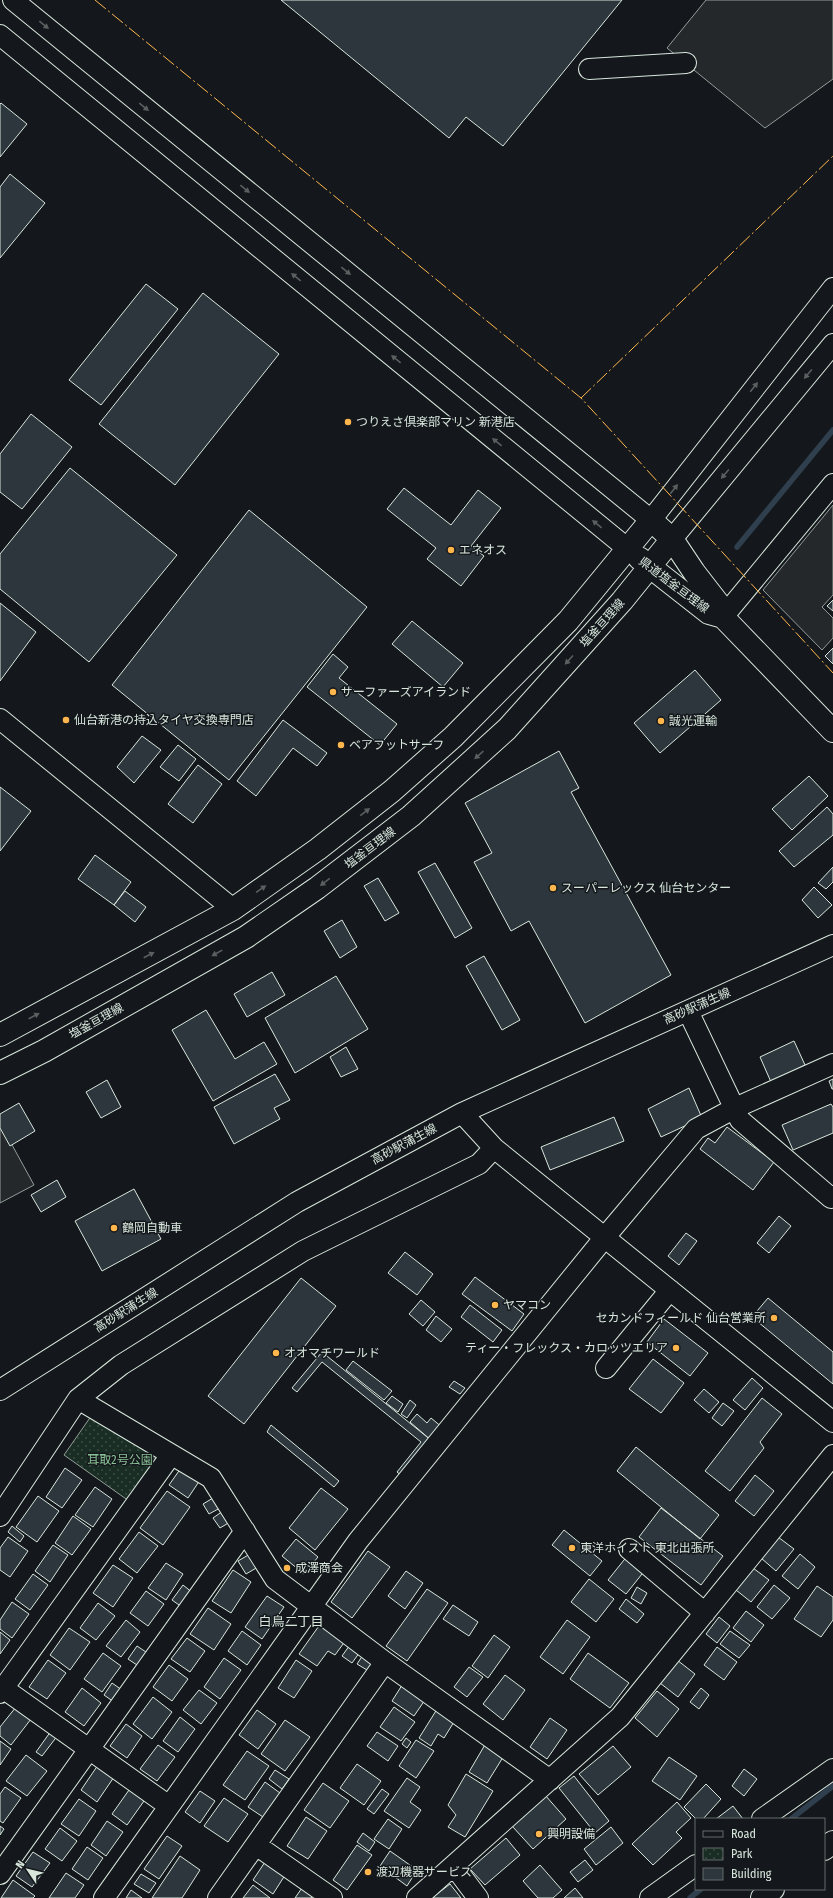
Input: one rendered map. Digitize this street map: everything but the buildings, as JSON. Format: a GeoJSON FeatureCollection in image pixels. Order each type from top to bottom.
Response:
{"type":"FeatureCollection","features":[{"type":"Feature","properties":{"kind":"main road"},"geometry":{"type":"LineString","coordinates":[[0,1035],[233,909],[318,849],[392,791],[453,737],[568,621],[651,520],[672,539],[694,572],[716,611],[833,731]]}},
{"type":"Feature","properties":{"kind":"main road","name":"塩釜亘理線"},"geometry":{"type":"LineString","coordinates":[[0,1073],[44,1051],[246,937],[317,888],[411,816],[507,729],[650,568],[672,539]]}},
{"type":"Feature","properties":{"kind":"main road","name":"県道塩釜亘理線"},"geometry":{"type":"LineString","coordinates":[[628,549],[679,590],[716,611]]}},
{"type":"Feature","properties":{"kind":"main road"},"geometry":{"type":"LineString","coordinates":[[825,1848],[833,1842]]}},
{"type":"Feature","properties":{"kind":"main road"},"geometry":{"type":"LineString","coordinates":[[762,1898],[772,1890]]}},
{"type":"Feature","properties":{"kind":"street"},"geometry":{"type":"LineString","coordinates":[[13,0],[651,520],[833,288]]}},
{"type":"Feature","properties":{"kind":"street"},"geometry":{"type":"LineString","coordinates":[[0,35],[628,549]]}},
{"type":"Feature","properties":{"kind":"street"},"geometry":{"type":"LineString","coordinates":[[589,69],[686,63]]}},
{"type":"Feature","properties":{"kind":"street"},"geometry":{"type":"LineString","coordinates":[[672,539],[833,344]]}},
{"type":"Feature","properties":{"kind":"street"},"geometry":{"type":"LineString","coordinates":[[716,611],[833,484]]}},
{"type":"Feature","properties":{"kind":"street"},"geometry":{"type":"LineString","coordinates":[[0,719],[233,909]]}},
{"type":"Feature","properties":{"kind":"street","name":"高砂駅蒲生線"},"geometry":{"type":"LineString","coordinates":[[0,1390],[298,1202],[462,1113],[833,945]]}},
{"type":"Feature","properties":{"kind":"street"},"geometry":{"type":"LineString","coordinates":[[688,1011],[740,1120],[831,1198],[833,1196]]}},
{"type":"Feature","properties":{"kind":"street"},"geometry":{"type":"LineString","coordinates":[[104,1898],[358,1541],[696,1129],[735,1108],[833,1064]]}},
{"type":"Feature","properties":{"kind":"street"},"geometry":{"type":"LineString","coordinates":[[462,1113],[494,1148],[833,1422]]}},
{"type":"Feature","properties":{"kind":"street"},"geometry":{"type":"LineString","coordinates":[[0,1516],[78,1399],[121,1365],[303,1251],[479,1164],[494,1148]]}},
{"type":"Feature","properties":{"kind":"street"},"geometry":{"type":"LineString","coordinates":[[606,1368],[670,1290]]}},
{"type":"Feature","properties":{"kind":"street"},"geometry":{"type":"LineString","coordinates":[[78,1399],[211,1478],[275,1579],[385,1662],[550,1780]]}},
{"type":"Feature","properties":{"kind":"street"},"geometry":{"type":"LineString","coordinates":[[169,1806],[1,1689],[171,1454]]}},
{"type":"Feature","properties":{"kind":"street"},"geometry":{"type":"LineString","coordinates":[[417,1898],[620,1717],[833,1456]]}},
{"type":"Feature","properties":{"kind":"street"},"geometry":{"type":"LineString","coordinates":[[0,1874],[244,1531]]}},
{"type":"Feature","properties":{"kind":"street"},"geometry":{"type":"LineString","coordinates":[[629,1549],[705,1613]]}},
{"type":"Feature","properties":{"kind":"street"},"geometry":{"type":"LineString","coordinates":[[218,1898],[385,1662]]}},
{"type":"Feature","properties":{"kind":"street"},"geometry":{"type":"LineString","coordinates":[[763,1818],[833,1769]]}},
{"type":"Feature","properties":{"kind":"street"},"geometry":{"type":"LineString","coordinates":[[256,1845],[332,1898]]}},
{"type":"Feature","properties":{"kind":"street"},"geometry":{"type":"LineString","coordinates":[[454,1866],[478,1898]]}},
{"type":"Feature","properties":{"kind":"street"},"geometry":{"type":"LineString","coordinates":[[650,1898],[695,1866]]}},
{"type":"Feature","properties":{"kind":"green space","name":"耳取2号公園"},"geometry":{"type":"Polygon","coordinates":[[[94,1412],[162,1453],[129,1501],[64,1455],[94,1412]]]}},
{"type":"Feature","properties":{"kind":"shaded area"},"geometry":{"type":"Polygon","coordinates":[[[706,0],[833,0],[833,79],[765,128],[667,48],[706,0]]]}},
{"type":"Feature","properties":{"kind":"shaded area"},"geometry":{"type":"Polygon","coordinates":[[[833,505],[833,595],[822,607],[833,618],[833,638],[822,650],[763,590],[833,505]]]}},
{"type":"Feature","properties":{"kind":"shaded area"},"geometry":{"type":"Polygon","coordinates":[[[0,1123],[34,1185],[0,1203],[0,1123]]]}},
{"type":"Feature","properties":{"kind":"waterway"},"geometry":{"type":"LineString","coordinates":[[737,547],[833,430]]}},
{"type":"Feature","properties":{"kind":"waterway"},"geometry":{"type":"LineString","coordinates":[[792,1818],[833,1786]]}},
{"type":"Feature","properties":{"kind":"waterway"},"geometry":{"type":"LineString","coordinates":[[690,1898],[700,1890]]}},
{"type":"Feature","properties":{"kind":"power"},"geometry":{"type":"LineString","coordinates":[[95,0],[581,398],[833,673]]}},
{"type":"Feature","properties":{"kind":"power"},"geometry":{"type":"LineString","coordinates":[[581,398],[833,156]]}},
{"type":"Feature","properties":{"kind":"place","name":"つりえさ倶楽部マリン 新港店"},"geometry":{"type":"Point","coordinates":[348,422]}},
{"type":"Feature","properties":{"kind":"place","name":"エネオス"},"geometry":{"type":"Point","coordinates":[451,550]}},
{"type":"Feature","properties":{"kind":"place","name":"サーファーズアイランド"},"geometry":{"type":"Point","coordinates":[333,692]}},
{"type":"Feature","properties":{"kind":"place","name":"仙台新港の持込タイヤ交換専門店"},"geometry":{"type":"Point","coordinates":[66,720]}},
{"type":"Feature","properties":{"kind":"place","name":"誠光運輸"},"geometry":{"type":"Point","coordinates":[661,721]}},
{"type":"Feature","properties":{"kind":"place","name":"ベアフットサーフ"},"geometry":{"type":"Point","coordinates":[341,745]}},
{"type":"Feature","properties":{"kind":"place","name":"スーパーレックス 仙台センター"},"geometry":{"type":"Point","coordinates":[553,888]}},
{"type":"Feature","properties":{"kind":"place","name":"鶴岡自動車"},"geometry":{"type":"Point","coordinates":[114,1228]}},
{"type":"Feature","properties":{"kind":"place","name":"ヤマコン"},"geometry":{"type":"Point","coordinates":[495,1305]}},
{"type":"Feature","properties":{"kind":"place","name":"セカンドフィールド 仙台営業所"},"geometry":{"type":"Point","coordinates":[774,1318]}},
{"type":"Feature","properties":{"kind":"place","name":"ティー・フレックス・カロッツエリア"},"geometry":{"type":"Point","coordinates":[676,1348]}},
{"type":"Feature","properties":{"kind":"place","name":"オオマチワールド"},"geometry":{"type":"Point","coordinates":[276,1353]}},
{"type":"Feature","properties":{"kind":"place","name":"東洋ホイスト 東北出張所"},"geometry":{"type":"Point","coordinates":[572,1548]}},
{"type":"Feature","properties":{"kind":"place","name":"成澤商会"},"geometry":{"type":"Point","coordinates":[287,1568]}},
{"type":"Feature","properties":{"kind":"place","name":"興明設備"},"geometry":{"type":"Point","coordinates":[539,1834]}},
{"type":"Feature","properties":{"kind":"place","name":"渡辺機器サービス"},"geometry":{"type":"Point","coordinates":[368,1872]}},
{"type":"Feature","properties":{"kind":"district","name":"白鳥二丁目"},"geometry":{"type":"Point","coordinates":[291,1621]}}]}
